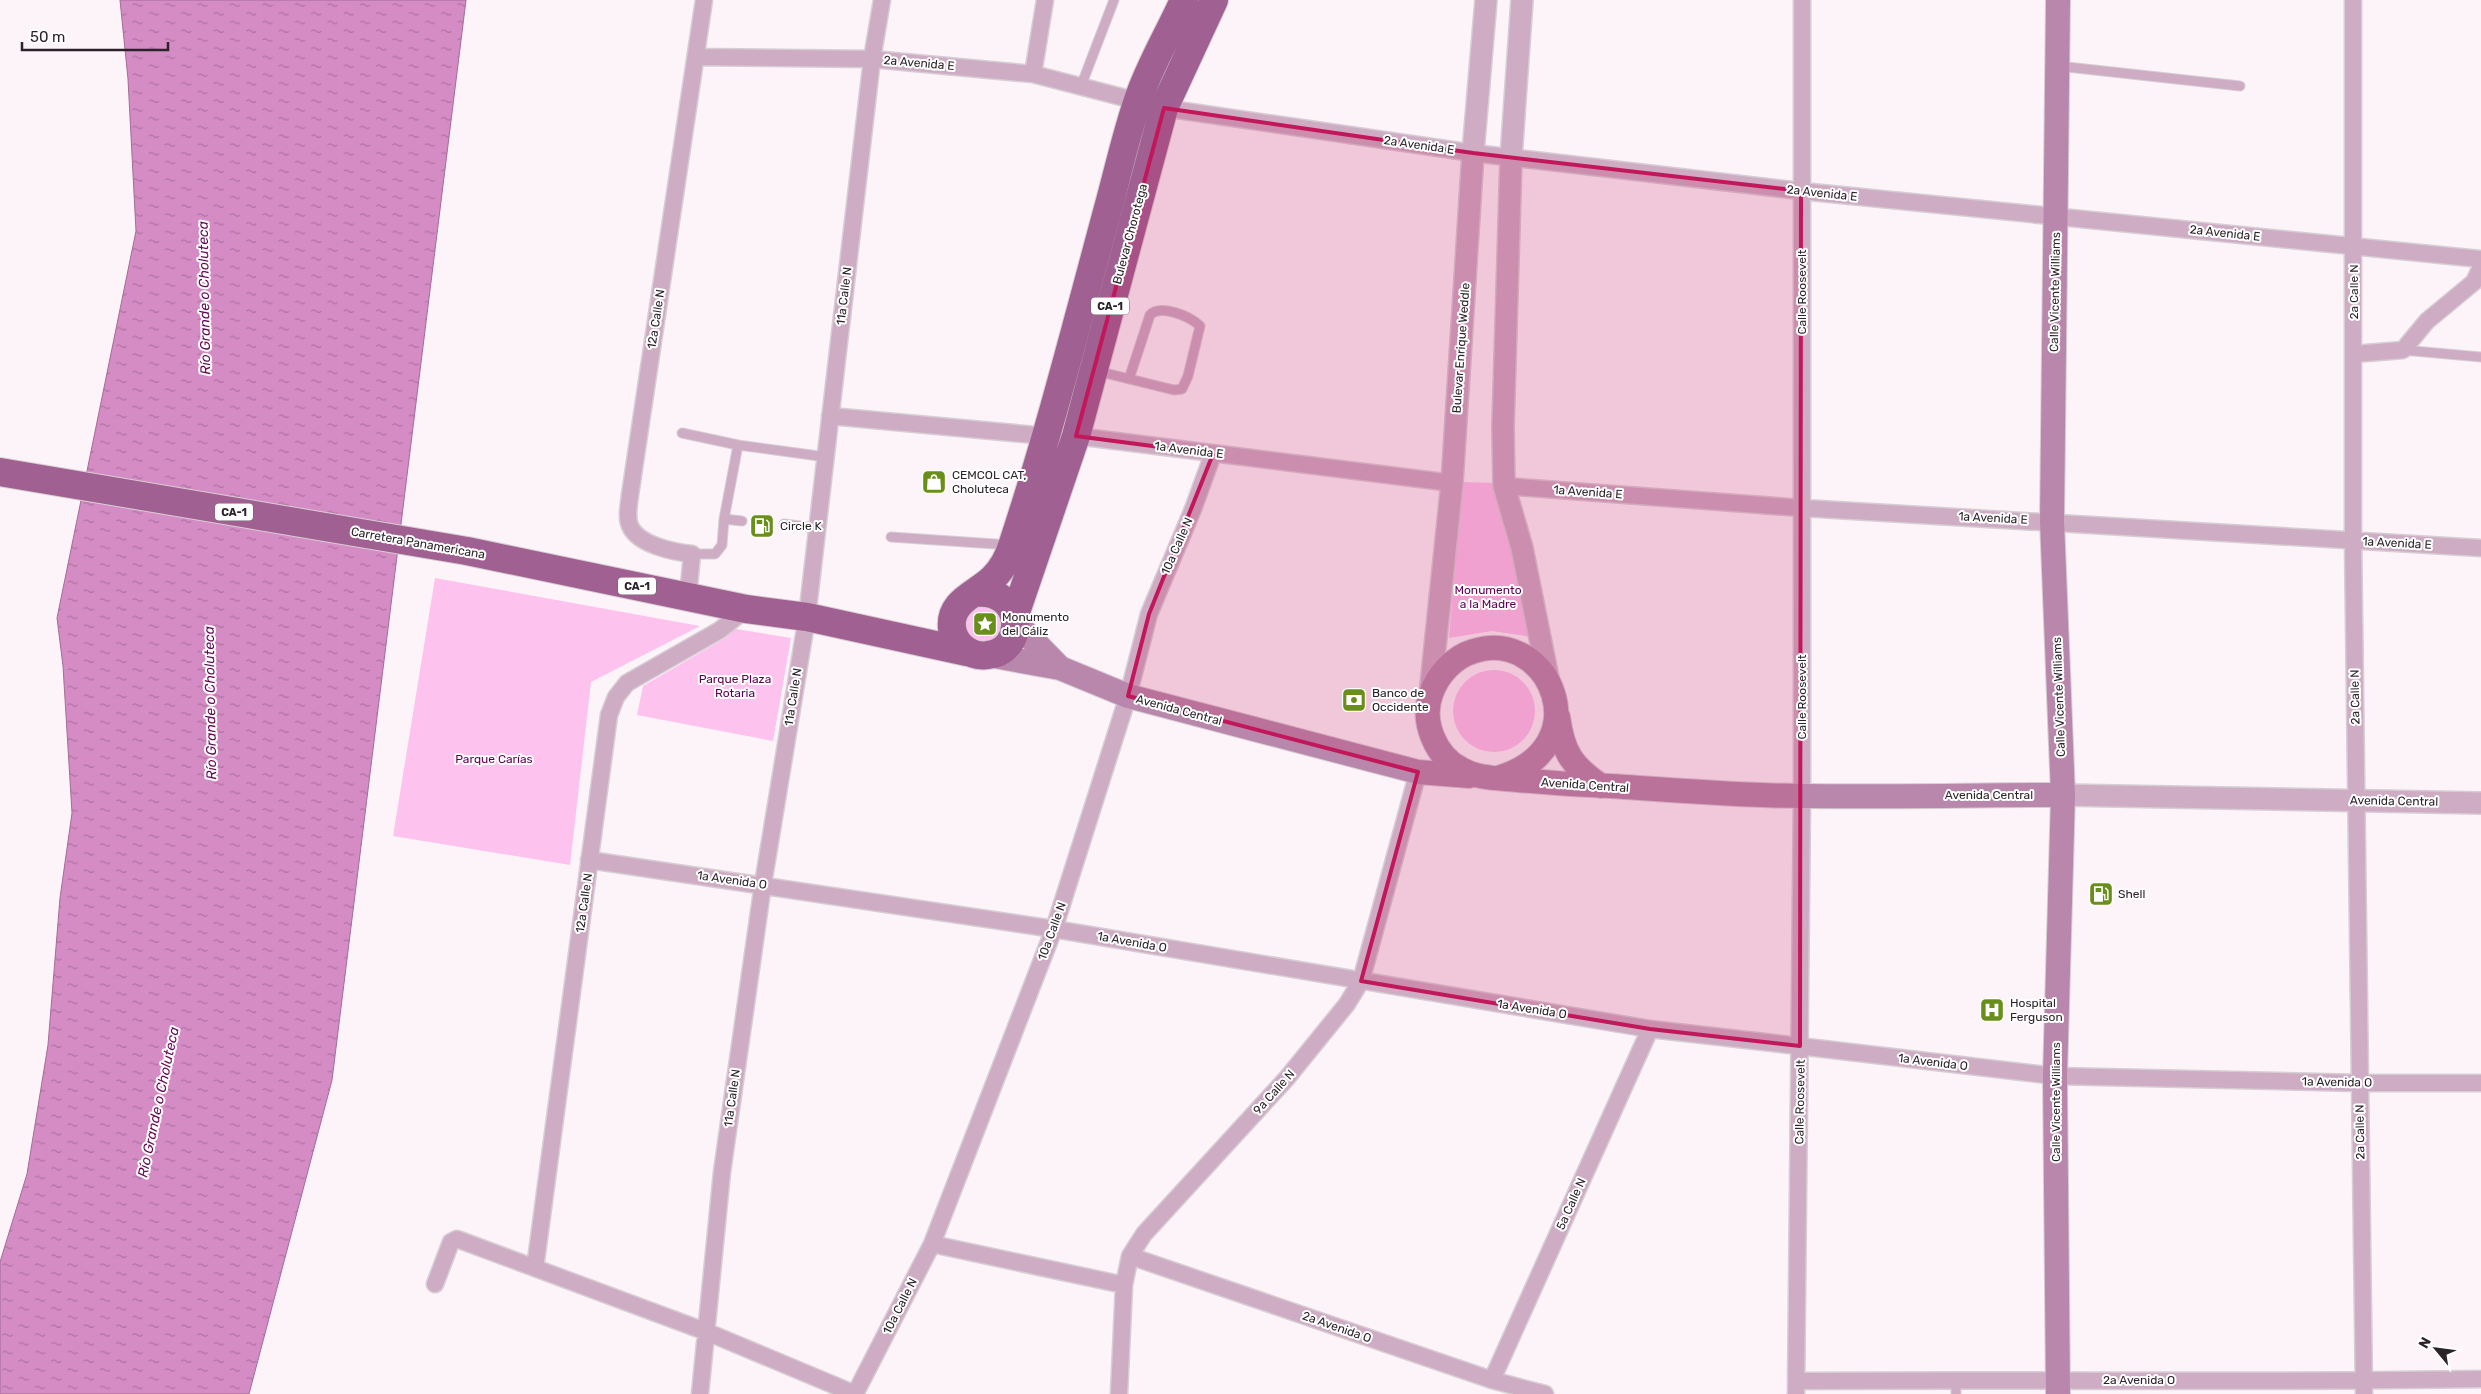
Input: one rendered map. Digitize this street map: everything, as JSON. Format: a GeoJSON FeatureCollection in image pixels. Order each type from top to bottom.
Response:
{"type":"FeatureCollection","features":[{"type":"Feature","properties":{"kind":"highway","name":"CA-1"},"geometry":{"type":"LineString","coordinates":[[953,614],[966,598],[993,579],[1005,563],[1013,545],[1046,436],[1138,101],[1184,0]]}},
{"type":"Feature","properties":{"kind":"highway","name":"Bulevar Chorotega"},"geometry":{"type":"LineString","coordinates":[[1015,619],[1076,436],[1164,108],[1214,0]]}},
{"type":"Feature","properties":{"kind":"highway"},"geometry":{"type":"LineString","coordinates":[[1105,220],[1132,227]]}},
{"type":"Feature","properties":{"kind":"highway","name":"Carretera Panamericana"},"geometry":{"type":"LineString","coordinates":[[0,472],[467,551],[746,609],[807,617],[978,654]]}},
{"type":"Feature","properties":{"kind":"highway"},"geometry":{"type":"LineString","coordinates":[[975,593],[985,592],[999,596],[1010,606],[1015,619]]}},
{"type":"Feature","properties":{"kind":"highway"},"geometry":{"type":"LineString","coordinates":[[953,614],[952,625],[954,635],[978,654]]}},
{"type":"Feature","properties":{"kind":"highway","name":"Carretera Panamericana"},"geometry":{"type":"LineString","coordinates":[[834,624],[906,628],[933,622],[953,614]]}},
{"type":"Feature","properties":{"kind":"highway","name":"CA-1"},"geometry":{"type":"LineString","coordinates":[[978,654],[1000,652],[1009,644],[1014,634],[1015,619]]}},
{"type":"Feature","properties":{"kind":"main road","name":"Calle Vicente Williams"},"geometry":{"type":"LineString","coordinates":[[2058,0],[2052,521],[2063,795],[2055,1076],[2058,1387]]}},
{"type":"Feature","properties":{"kind":"main road","name":"Avenida Central"},"geometry":{"type":"LineString","coordinates":[[1015,619],[1060,668]]}},
{"type":"Feature","properties":{"kind":"main road"},"geometry":{"type":"LineString","coordinates":[[1553,693],[1556,724],[1549,744],[1536,760],[1519,772],[1488,777],[1459,769],[1443,755],[1432,738],[1429,706],[1440,676],[1455,660],[1475,651],[1496,648],[1518,654],[1536,666],[1553,693],[1566,752],[1578,768],[1601,786]]}},
{"type":"Feature","properties":{"kind":"main road","name":"Avenida Central"},"geometry":{"type":"LineString","coordinates":[[978,654],[1060,668],[1128,696],[1418,772],[1601,786],[1802,796],[2063,795]]}},
{"type":"Feature","properties":{"kind":"main road","name":"Bulevar Enrique Weddle"},"geometry":{"type":"LineString","coordinates":[[1418,772],[1429,706]]}},
{"type":"Feature","properties":{"kind":"street","name":"12a Calle N"},"geometry":{"type":"LineString","coordinates":[[692,554],[666,550],[636,535],[628,520],[630,495],[704,0]]}},
{"type":"Feature","properties":{"kind":"street","name":"11a Calle N"},"geometry":{"type":"LineString","coordinates":[[700,1394],[722,1172],[763,884],[807,617],[872,59],[882,0]]}},
{"type":"Feature","properties":{"kind":"street"},"geometry":{"type":"LineString","coordinates":[[1033,74],[1045,0]]}},
{"type":"Feature","properties":{"kind":"street","name":"Bulevar Enrique Weddle"},"geometry":{"type":"LineString","coordinates":[[1429,706],[1452,482],[1473,153],[1486,0]]}},
{"type":"Feature","properties":{"kind":"street"},"geometry":{"type":"LineString","coordinates":[[1522,0],[1511,158],[1503,427],[1504,486],[1522,548],[1553,693]]}},
{"type":"Feature","properties":{"kind":"street","name":"Calle Roosevelt"},"geometry":{"type":"LineString","coordinates":[[1796,1388],[1802,796],[1802,0]]}},
{"type":"Feature","properties":{"kind":"street","name":"2a Calle N"},"geometry":{"type":"LineString","coordinates":[[2353,0],[2353,540],[2359,1083],[2365,1388]]}},
{"type":"Feature","properties":{"kind":"street","name":"2a Avenida E"},"geometry":{"type":"LineString","coordinates":[[696,57],[872,59],[1033,74],[1138,101]]}},
{"type":"Feature","properties":{"kind":"street","name":"2a Avenida E"},"geometry":{"type":"LineString","coordinates":[[1164,108],[1511,158],[1801,191],[2481,259]]}},
{"type":"Feature","properties":{"kind":"street"},"geometry":{"type":"LineString","coordinates":[[2354,354],[2402,350],[2427,321],[2477,284],[2481,267]]}},
{"type":"Feature","properties":{"kind":"street"},"geometry":{"type":"LineString","coordinates":[[830,416],[1046,436]]}},
{"type":"Feature","properties":{"kind":"street","name":"1a Avenida E"},"geometry":{"type":"LineString","coordinates":[[1076,436],[1452,482]]}},
{"type":"Feature","properties":{"kind":"street","name":"10a Calle N"},"geometry":{"type":"LineString","coordinates":[[855,1394],[932,1244],[1054,929],[1128,696],[1149,614],[1193,509],[1213,454]]}},
{"type":"Feature","properties":{"kind":"street","name":"1a Avenida E"},"geometry":{"type":"LineString","coordinates":[[1504,486],[1802,508],[2052,521],[2481,548]]}},
{"type":"Feature","properties":{"kind":"street"},"geometry":{"type":"LineString","coordinates":[[688,596],[692,554]]}},
{"type":"Feature","properties":{"kind":"street","name":"12a Calle N"},"geometry":{"type":"LineString","coordinates":[[535,1268],[609,715],[616,697],[628,683],[720,630],[746,609]]}},
{"type":"Feature","properties":{"kind":"street","name":"9a Calle N"},"geometry":{"type":"LineString","coordinates":[[1119,1394],[1124,1285],[1130,1256],[1144,1234],[1287,1078],[1347,1004],[1361,981],[1418,772]]}},
{"type":"Feature","properties":{"kind":"street","name":"Avenida Central"},"geometry":{"type":"LineString","coordinates":[[2063,795],[2481,802]]}},
{"type":"Feature","properties":{"kind":"street","name":"1a Avenida O"},"geometry":{"type":"LineString","coordinates":[[590,860],[763,884],[1054,929],[1650,1028],[1800,1046],[2055,1076],[2359,1083],[2481,1083]]}},
{"type":"Feature","properties":{"kind":"street","name":"5a Calle N"},"geometry":{"type":"LineString","coordinates":[[1492,1380],[1650,1028]]}},
{"type":"Feature","properties":{"kind":"street"},"geometry":{"type":"LineString","coordinates":[[435,1284],[451,1242],[457,1239],[707,1332],[855,1394]]}},
{"type":"Feature","properties":{"kind":"street"},"geometry":{"type":"LineString","coordinates":[[932,1244],[1124,1285]]}},
{"type":"Feature","properties":{"kind":"street","name":"2a Avenida O"},"geometry":{"type":"LineString","coordinates":[[1130,1256],[1492,1380],[1545,1394]]}},
{"type":"Feature","properties":{"kind":"street","name":"2a Avenida O"},"geometry":{"type":"LineString","coordinates":[[1796,1388],[2365,1388],[2481,1379]]}},
{"type":"Feature","properties":{"kind":"lane"},"geometry":{"type":"LineString","coordinates":[[1080,86],[1114,0]]}},
{"type":"Feature","properties":{"kind":"lane"},"geometry":{"type":"LineString","coordinates":[[2057,66],[2240,86]]}},
{"type":"Feature","properties":{"kind":"lane"},"geometry":{"type":"LineString","coordinates":[[1093,370],[1129,379],[1174,390],[1182,389],[1188,376],[1200,326],[1186,318],[1159,309],[1154,310],[1150,315],[1129,379]]}},
{"type":"Feature","properties":{"kind":"lane"},"geometry":{"type":"LineString","coordinates":[[2402,350],[2481,357]]}},
{"type":"Feature","properties":{"kind":"lane"},"geometry":{"type":"LineString","coordinates":[[682,433],[738,445],[826,457]]}},
{"type":"Feature","properties":{"kind":"lane"},"geometry":{"type":"LineString","coordinates":[[692,554],[716,554],[722,545],[724,519],[738,445]]}},
{"type":"Feature","properties":{"kind":"lane"},"geometry":{"type":"LineString","coordinates":[[724,519],[742,521]]}},
{"type":"Feature","properties":{"kind":"lane"},"geometry":{"type":"LineString","coordinates":[[784,524],[817,528]]}},
{"type":"Feature","properties":{"kind":"lane"},"geometry":{"type":"LineString","coordinates":[[891,537],[1013,545]]}},
{"type":"Feature","properties":{"kind":"highlighted area"},"geometry":{"type":"Polygon","coordinates":[[[1164,108],[1473,153],[1801,191],[1800,1046],[1650,1029],[1361,981],[1418,772],[1128,696],[1149,614],[1213,454],[1076,436],[1164,108]]]}},
{"type":"Feature","properties":{"kind":"green space","name":"Monumento a la Madre"},"geometry":{"type":"Polygon","coordinates":[[[1462,482],[1496,483],[1532,637],[1492,631],[1449,638],[1462,482]]]}},
{"type":"Feature","properties":{"kind":"green space","name":"Parque Carías"},"geometry":{"type":"Polygon","coordinates":[[[435,578],[700,626],[591,682],[570,865],[393,836],[435,578]]]}},
{"type":"Feature","properties":{"kind":"green space"},"geometry":{"type":"Polygon","coordinates":[[[999,604],[1004,639],[975,647],[960,620],[969,606],[999,604]]]}},
{"type":"Feature","properties":{"kind":"green space","name":"Parque Plaza Rotaria"},"geometry":{"type":"Polygon","coordinates":[[[730,628],[791,638],[773,741],[637,715],[643,686],[727,637],[730,628]]]}},
{"type":"Feature","properties":{"kind":"green space"},"geometry":{"type":"Polygon","coordinates":[[[1494,670],[1510,673],[1523,682],[1532,695],[1535,711],[1532,727],[1523,740],[1510,749],[1494,752],[1478,749],[1465,740],[1456,727],[1453,711],[1456,695],[1465,682],[1478,673],[1494,670]]]}},
{"type":"Feature","properties":{"kind":"water","name":"Río Grande o Choluteca"},"geometry":{"type":"Polygon","coordinates":[[[120,0],[466,0],[332,1080],[249,1394],[0,1394],[0,1262],[27,1174],[48,1045],[60,898],[72,813],[63,666],[57,618],[136,231],[128,79],[120,0]]]}},
{"type":"Feature","properties":{"kind":"place","name":"CEMCOL CAT, Choluteca"},"geometry":{"type":"Point","coordinates":[934,482]}},
{"type":"Feature","properties":{"kind":"place","name":"Circle K"},"geometry":{"type":"Point","coordinates":[762,526]}},
{"type":"Feature","properties":{"kind":"place","name":"Monumento del Cáliz"},"geometry":{"type":"Point","coordinates":[985,624]}},
{"type":"Feature","properties":{"kind":"place","name":"Banco de Occidente"},"geometry":{"type":"Point","coordinates":[1354,700]}},
{"type":"Feature","properties":{"kind":"place","name":"Shell"},"geometry":{"type":"Point","coordinates":[2101,894]}},
{"type":"Feature","properties":{"kind":"place","name":"Hospital Ferguson"},"geometry":{"type":"Point","coordinates":[1992,1010]}}]}
